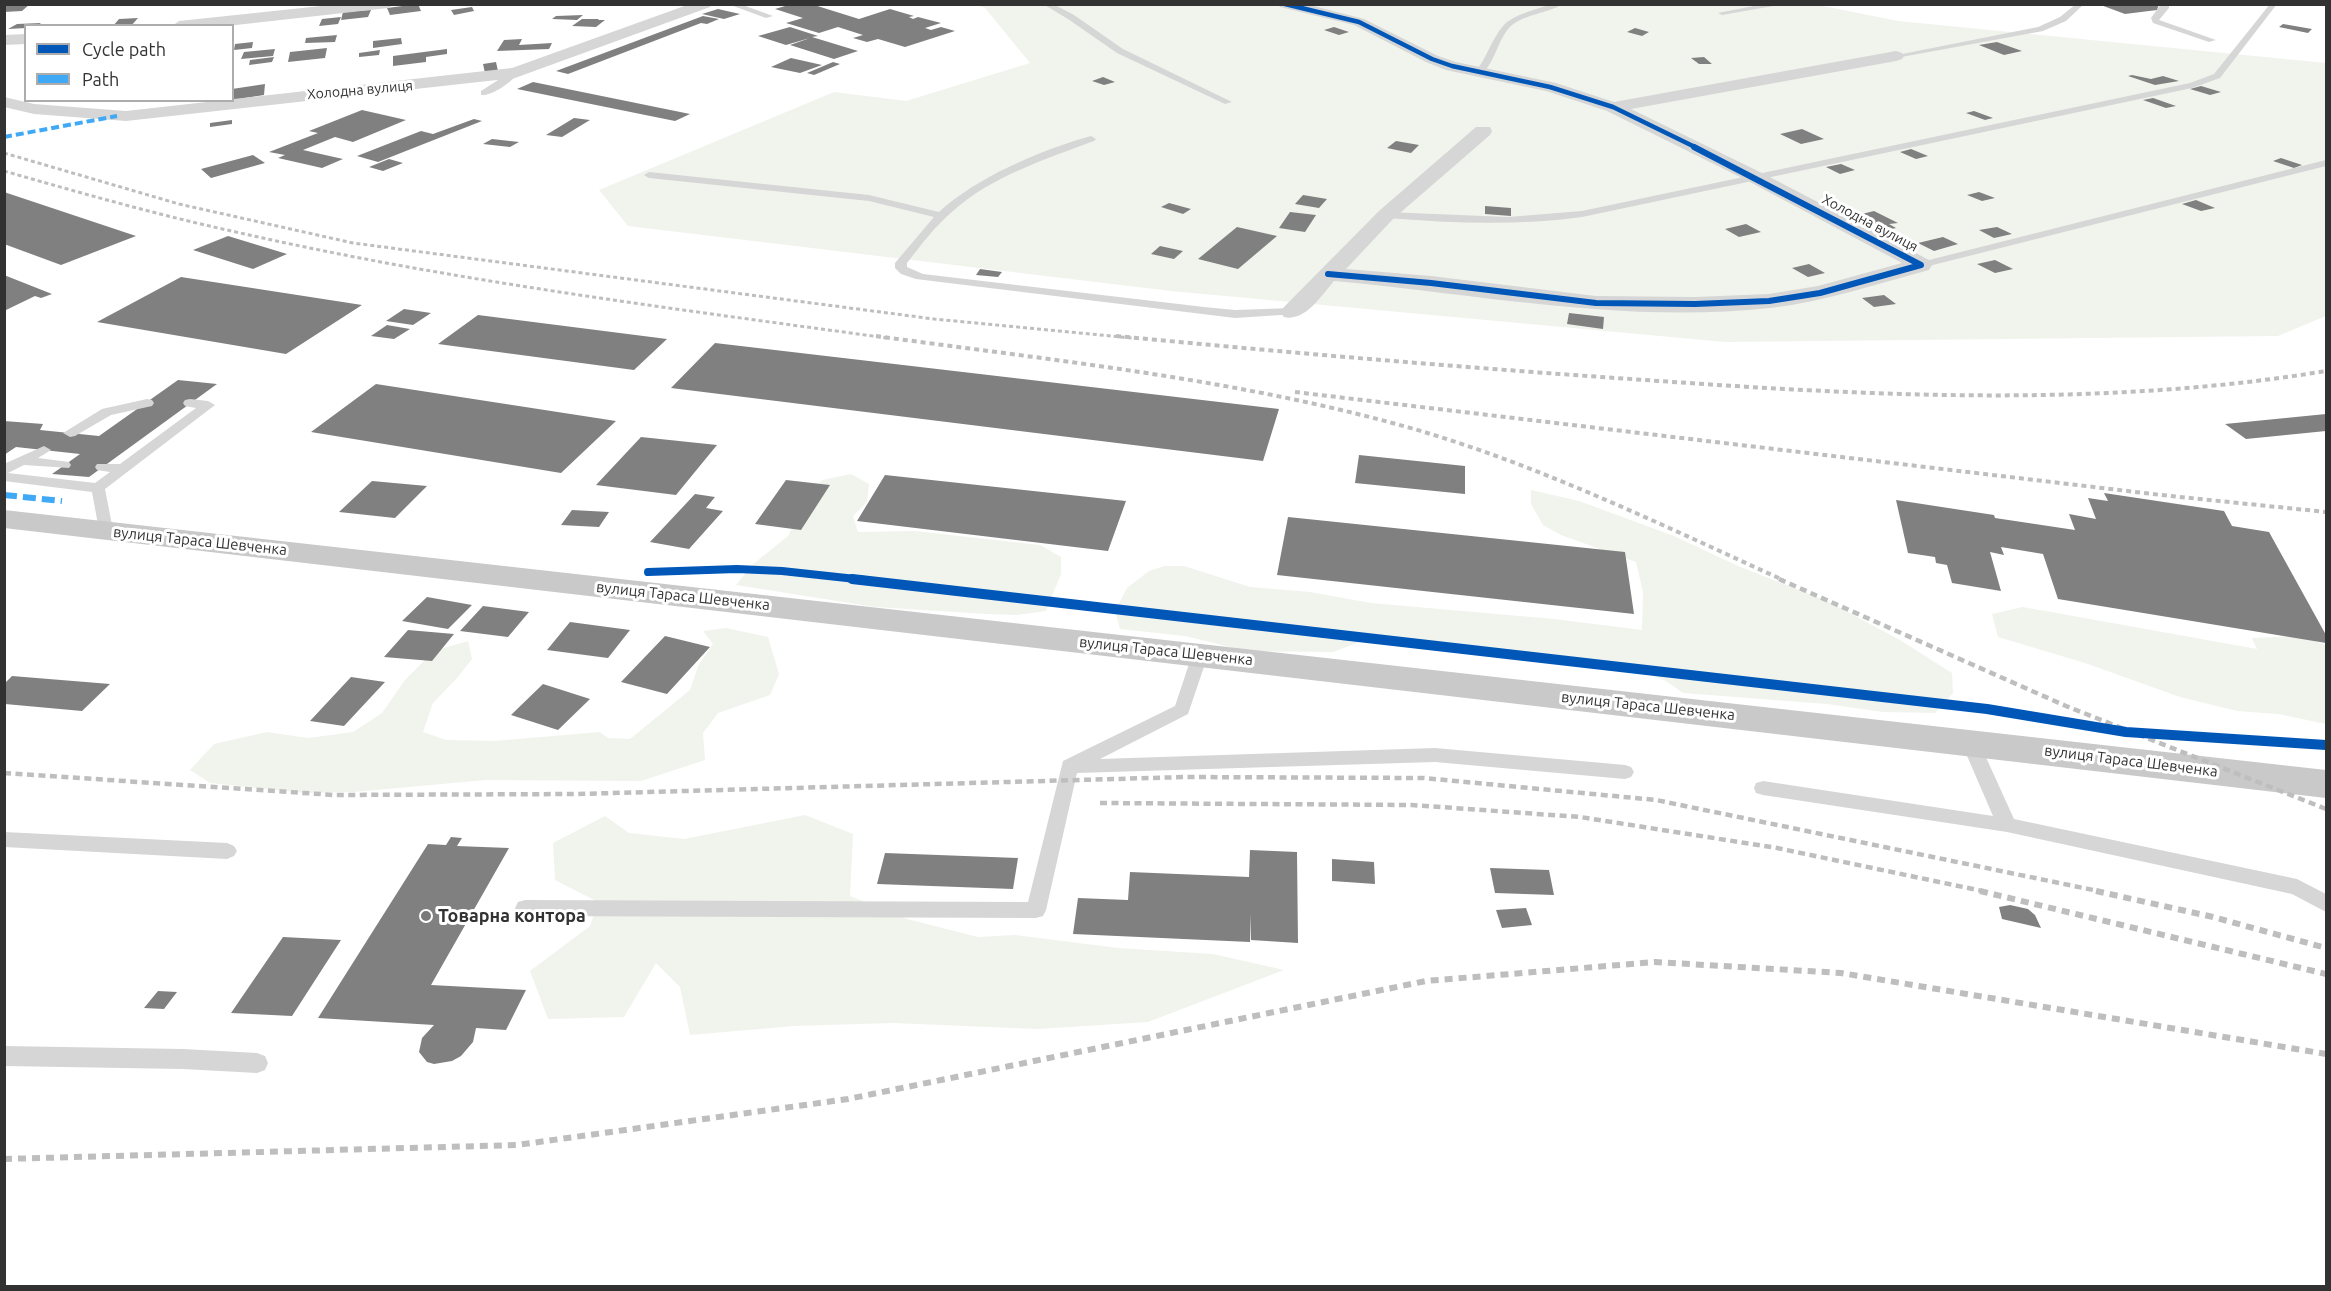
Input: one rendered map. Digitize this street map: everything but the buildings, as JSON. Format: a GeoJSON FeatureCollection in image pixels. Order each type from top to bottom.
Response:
{"type":"FeatureCollection","features":[{"type":"Feature","properties":{"kind":"main road","name":"вулиця Тараса Шевченка"},"geometry":{"type":"LineString","coordinates":[[4,519],[2326,784]]}},
{"type":"Feature","properties":{"kind":"street"},"geometry":{"type":"LineString","coordinates":[[199,24],[388,4]]}},
{"type":"Feature","properties":{"kind":"street","name":"Холодна вулиця"},"geometry":{"type":"LineString","coordinates":[[4,102],[34,110],[126,116],[514,74],[705,4]]}},
{"type":"Feature","properties":{"kind":"street","name":"Холодна вулиця"},"geometry":{"type":"LineString","coordinates":[[1286,4],[1359,22],[1431,59],[1550,87],[1613,107],[1755,177],[1921,264]]}},
{"type":"Feature","properties":{"kind":"street"},"geometry":{"type":"LineString","coordinates":[[4,40],[24,39]]}},
{"type":"Feature","properties":{"kind":"street"},"geometry":{"type":"LineString","coordinates":[[1613,107],[1896,56]]}},
{"type":"Feature","properties":{"kind":"street"},"geometry":{"type":"LineString","coordinates":[[1292,312],[1386,215],[1483,131]]}},
{"type":"Feature","properties":{"kind":"street","name":"Холодна вулиця"},"geometry":{"type":"LineString","coordinates":[[1328,274],[1431,283],[1596,303],[1695,304],[1769,302],[1820,293],[1921,264]]}},
{"type":"Feature","properties":{"kind":"lane"},"geometry":{"type":"LineString","coordinates":[[731,4],[769,16]]}},
{"type":"Feature","properties":{"kind":"lane"},"geometry":{"type":"LineString","coordinates":[[1046,4],[1071,17],[1120,51],[1228,102]]}},
{"type":"Feature","properties":{"kind":"lane"},"geometry":{"type":"LineString","coordinates":[[1479,72],[1491,59],[1503,32],[1510,23],[1560,4]]}},
{"type":"Feature","properties":{"kind":"lane"},"geometry":{"type":"LineString","coordinates":[[1722,14],[1782,4]]}},
{"type":"Feature","properties":{"kind":"lane"},"geometry":{"type":"LineString","coordinates":[[1896,56],[2040,29],[2063,19],[2081,4]]}},
{"type":"Feature","properties":{"kind":"lane"},"geometry":{"type":"LineString","coordinates":[[2165,4],[2165,8],[2154,18],[2156,21],[2212,40]]}},
{"type":"Feature","properties":{"kind":"lane"},"geometry":{"type":"LineString","coordinates":[[1386,215],[1483,222],[1547,220],[1605,210],[2192,85],[2217,76],[2274,4]]}},
{"type":"Feature","properties":{"kind":"lane"},"geometry":{"type":"LineString","coordinates":[[484,93],[514,74]]}},
{"type":"Feature","properties":{"kind":"lane"},"geometry":{"type":"LineString","coordinates":[[1090,139],[1042,158],[956,202],[901,263],[904,273],[1204,311],[1235,314],[1292,312]]}},
{"type":"Feature","properties":{"kind":"lane"},"geometry":{"type":"LineString","coordinates":[[1921,264],[2326,163]]}},
{"type":"Feature","properties":{"kind":"lane"},"geometry":{"type":"LineString","coordinates":[[649,175],[869,198],[913,207],[941,216]]}},
{"type":"Feature","properties":{"kind":"lane"},"geometry":{"type":"LineString","coordinates":[[70,433],[107,411],[147,403]]}},
{"type":"Feature","properties":{"kind":"lane"},"geometry":{"type":"LineString","coordinates":[[4,477],[98,488],[208,405],[190,404]]}},
{"type":"Feature","properties":{"kind":"lane"},"geometry":{"type":"LineString","coordinates":[[4,470],[44,450]]}},
{"type":"Feature","properties":{"kind":"lane"},"geometry":{"type":"LineString","coordinates":[[23,461],[64,465]]}},
{"type":"Feature","properties":{"kind":"lane"},"geometry":{"type":"LineString","coordinates":[[102,467],[124,469]]}},
{"type":"Feature","properties":{"kind":"lane"},"geometry":{"type":"LineString","coordinates":[[98,488],[106,530]]}},
{"type":"Feature","properties":{"kind":"lane"},"geometry":{"type":"LineString","coordinates":[[1069,766],[1182,710],[1200,655]]}},
{"type":"Feature","properties":{"kind":"lane"},"geometry":{"type":"LineString","coordinates":[[1970,742],[2007,825]]}},
{"type":"Feature","properties":{"kind":"lane"},"geometry":{"type":"LineString","coordinates":[[1069,766],[1435,755],[1625,772]]}},
{"type":"Feature","properties":{"kind":"lane"},"geometry":{"type":"LineString","coordinates":[[525,908],[1036,910],[1069,766]]}},
{"type":"Feature","properties":{"kind":"lane"},"geometry":{"type":"LineString","coordinates":[[1763,788],[2007,825],[2297,887],[2326,904]]}},
{"type":"Feature","properties":{"kind":"lane"},"geometry":{"type":"LineString","coordinates":[[4,839],[227,851]]}},
{"type":"Feature","properties":{"kind":"lane"},"geometry":{"type":"LineString","coordinates":[[4,1056],[183,1059],[257,1064]]}},
{"type":"Feature","properties":{"kind":"shaded area"},"geometry":{"type":"Polygon","coordinates":[[[1813,4],[1898,21],[2326,63],[2326,316],[2278,336],[1725,342],[1171,291],[628,226],[599,190],[834,92],[906,101],[1030,63],[985,8],[977,5],[1813,4]]]}},
{"type":"Feature","properties":{"kind":"shaded area"},"geometry":{"type":"Polygon","coordinates":[[[851,474],[869,484],[867,502],[853,516],[858,532],[915,531],[1040,545],[1061,557],[1061,574],[1046,611],[1017,615],[875,607],[736,585],[751,566],[788,536],[807,498],[822,480],[851,474]]]}},
{"type":"Feature","properties":{"kind":"shaded area"},"geometry":{"type":"Polygon","coordinates":[[[1531,490],[1579,501],[1674,536],[1738,566],[1827,601],[1900,640],[1952,673],[1953,693],[1935,713],[1883,712],[1827,704],[1683,693],[1666,681],[1613,661],[1368,639],[1333,652],[1246,651],[1185,636],[1120,629],[1115,611],[1127,588],[1149,571],[1164,566],[1184,566],[1250,587],[1310,592],[1371,603],[1554,619],[1642,630],[1643,592],[1636,562],[1561,535],[1543,525],[1531,504],[1531,490]]]}},
{"type":"Feature","properties":{"kind":"shaded area"},"geometry":{"type":"Polygon","coordinates":[[[2023,607],[2257,649],[2252,638],[2300,636],[2326,645],[2326,724],[2278,714],[2237,711],[2180,697],[2085,663],[1998,637],[1992,614],[2023,607]]]}},
{"type":"Feature","properties":{"kind":"shaded area"},"geometry":{"type":"Polygon","coordinates":[[[726,628],[768,637],[779,674],[770,695],[718,713],[703,733],[705,760],[641,781],[486,780],[354,792],[305,793],[210,783],[190,770],[214,744],[267,732],[308,738],[353,732],[382,713],[405,680],[434,651],[468,641],[472,659],[433,703],[423,732],[446,740],[494,741],[600,732],[608,738],[630,739],[690,690],[698,666],[713,644],[703,631],[726,628]]]}},
{"type":"Feature","properties":{"kind":"shaded area"},"geometry":{"type":"Polygon","coordinates":[[[805,815],[853,834],[850,896],[907,919],[978,937],[1015,935],[1118,948],[1213,954],[1284,970],[1148,1022],[1038,1029],[893,1023],[794,1026],[690,1035],[680,987],[656,963],[624,1017],[548,1019],[530,971],[590,926],[598,902],[555,880],[553,843],[605,816],[629,833],[684,839],[805,815]]]}},
{"type":"Feature","properties":{"kind":"railway"},"geometry":{"type":"LineString","coordinates":[[4,153],[179,204],[353,243],[934,319],[1132,338]]}},
{"type":"Feature","properties":{"kind":"railway"},"geometry":{"type":"LineString","coordinates":[[4,171],[207,225],[397,265],[560,292],[887,338]]}},
{"type":"Feature","properties":{"kind":"railway"},"geometry":{"type":"LineString","coordinates":[[876,336],[1080,363],[1215,384],[1282,397],[1414,429],[1508,460],[1555,479],[1783,580]]}},
{"type":"Feature","properties":{"kind":"railway"},"geometry":{"type":"LineString","coordinates":[[1116,336],[1579,375],[1730,386],[1900,394],[2071,394],[2156,390],[2241,383],[2326,371]]}},
{"type":"Feature","properties":{"kind":"railway"},"geometry":{"type":"LineString","coordinates":[[1295,392],[2161,495],[2326,512]]}},
{"type":"Feature","properties":{"kind":"railway"},"geometry":{"type":"LineString","coordinates":[[1779,579],[2066,706],[2326,809]]}},
{"type":"Feature","properties":{"kind":"railway"},"geometry":{"type":"LineString","coordinates":[[4,773],[334,795],[578,794],[1186,777],[1424,778],[1656,800],[2103,892]]}},
{"type":"Feature","properties":{"kind":"railway"},"geometry":{"type":"LineString","coordinates":[[1100,803],[1412,805],[1580,817],[1777,848],[1987,892]]}},
{"type":"Feature","properties":{"kind":"railway"},"geometry":{"type":"LineString","coordinates":[[1980,891],[2326,974]]}},
{"type":"Feature","properties":{"kind":"railway"},"geometry":{"type":"LineString","coordinates":[[2096,891],[2213,917],[2326,948]]}},
{"type":"Feature","properties":{"kind":"railway"},"geometry":{"type":"LineString","coordinates":[[4,1159],[517,1145],[848,1099],[1426,981],[1655,962],[1841,973],[2326,1054]]}},
{"type":"Feature","properties":{"kind":"marked path"},"geometry":{"type":"LineString","coordinates":[[4,137],[117,116]]}},
{"type":"Feature","properties":{"kind":"marked path"},"geometry":{"type":"LineString","coordinates":[[4,495],[62,501]]}},
{"type":"Feature","properties":{"kind":"cycle path"},"geometry":{"type":"LineString","coordinates":[[1285,4],[1359,22],[1432,59],[1452,66],[1550,87],[1613,107],[1755,177],[1921,265],[1820,293],[1769,301],[1695,304],[1596,303],[1431,283],[1328,274]]}},
{"type":"Feature","properties":{"kind":"cycle path"},"geometry":{"type":"LineString","coordinates":[[648,572],[737,569],[782,571],[1987,709],[2126,732],[2326,745]]}},
{"type":"Feature","properties":{"kind":"place","name":"Товарна контора"},"geometry":{"type":"Point","coordinates":[426,916]}}]}
